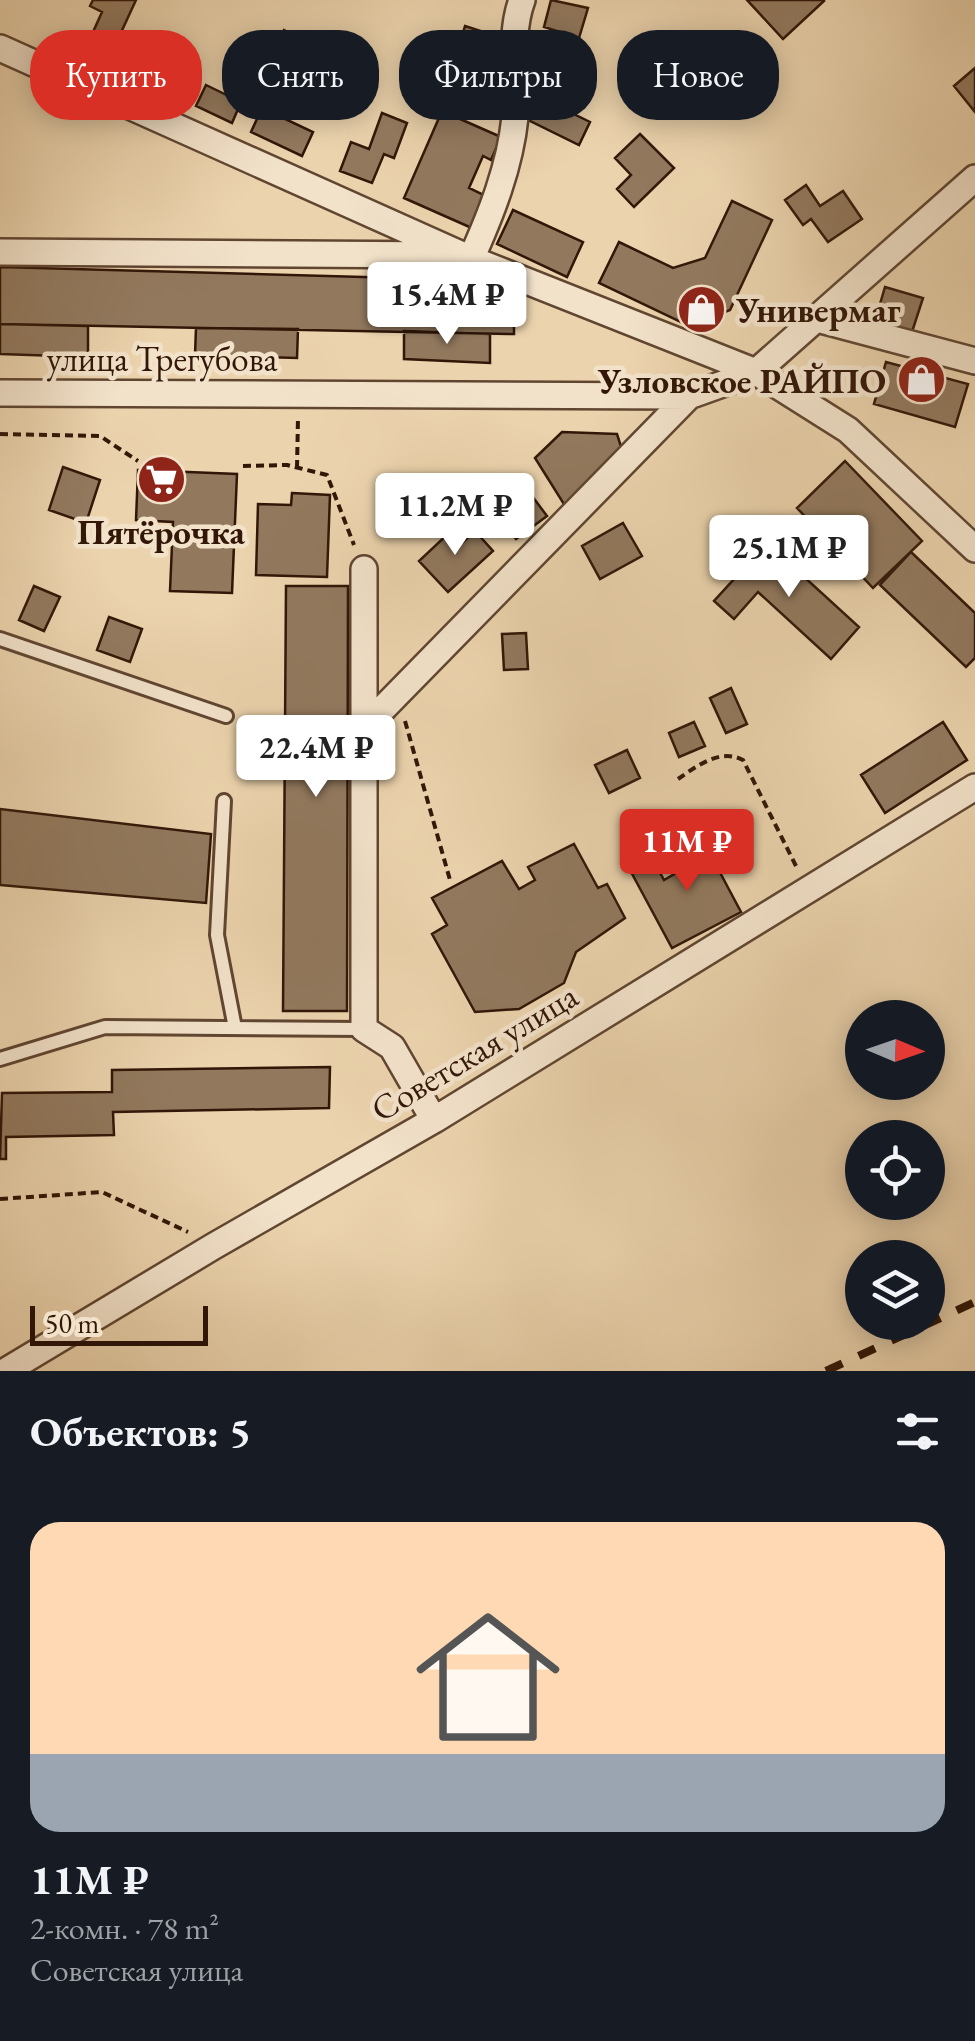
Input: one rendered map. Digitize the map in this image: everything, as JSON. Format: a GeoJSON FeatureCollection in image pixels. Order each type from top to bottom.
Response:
{"type":"FeatureCollection","features":[{"type":"Feature","properties":{"kind":"street"},"geometry":{"type":"LineString","coordinates":[[466,257],[497,200],[515,117],[514,21],[522,0]]}},
{"type":"Feature","properties":{"kind":"street"},"geometry":{"type":"LineString","coordinates":[[0,48],[466,257],[756,372],[848,430],[975,548]]}},
{"type":"Feature","properties":{"kind":"street"},"geometry":{"type":"LineString","coordinates":[[756,372],[975,178]]}},
{"type":"Feature","properties":{"kind":"street"},"geometry":{"type":"LineString","coordinates":[[0,252],[466,257]]}},
{"type":"Feature","properties":{"kind":"street"},"geometry":{"type":"LineString","coordinates":[[816,319],[975,360]]}},
{"type":"Feature","properties":{"kind":"street","name":"улица Трегубова"},"geometry":{"type":"LineString","coordinates":[[0,393],[689,396],[756,372]]}},
{"type":"Feature","properties":{"kind":"street"},"geometry":{"type":"LineString","coordinates":[[362,730],[689,396]]}},
{"type":"Feature","properties":{"kind":"street"},"geometry":{"type":"LineString","coordinates":[[364,569],[364,1029],[392,1047],[434,1120]]}},
{"type":"Feature","properties":{"kind":"street","name":"Советская улица"},"geometry":{"type":"LineString","coordinates":[[6,1371],[434,1120],[975,786]]}},
{"type":"Feature","properties":{"kind":"lane"},"geometry":{"type":"LineString","coordinates":[[0,639],[226,716]]}},
{"type":"Feature","properties":{"kind":"lane"},"geometry":{"type":"LineString","coordinates":[[224,801],[217,935],[235,1028]]}},
{"type":"Feature","properties":{"kind":"lane"},"geometry":{"type":"LineString","coordinates":[[0,1059],[105,1028],[364,1029]]}},
{"type":"Feature","properties":{"kind":"path"},"geometry":{"type":"LineString","coordinates":[[297,468],[298,393]]}},
{"type":"Feature","properties":{"kind":"path"},"geometry":{"type":"LineString","coordinates":[[0,434],[100,436],[138,460]]}},
{"type":"Feature","properties":{"kind":"path"},"geometry":{"type":"LineString","coordinates":[[243,466],[297,468],[328,475],[364,569]]}},
{"type":"Feature","properties":{"kind":"path"},"geometry":{"type":"LineString","coordinates":[[390,702],[405,720],[450,880]]}},
{"type":"Feature","properties":{"kind":"path"},"geometry":{"type":"LineString","coordinates":[[678,779],[703,761],[732,754],[743,760],[806,888]]}},
{"type":"Feature","properties":{"kind":"path"},"geometry":{"type":"LineString","coordinates":[[0,1199],[102,1192],[202,1238]]}},
{"type":"Feature","properties":{"kind":"building"},"geometry":{"type":"Polygon","coordinates":[[[93,0],[136,0],[122,30],[94,30],[102,12],[90,6],[93,0]]]}},
{"type":"Feature","properties":{"kind":"building"},"geometry":{"type":"Polygon","coordinates":[[[551,0],[588,8],[581,30],[544,27],[551,0]]]}},
{"type":"Feature","properties":{"kind":"building"},"geometry":{"type":"Polygon","coordinates":[[[747,0],[824,1],[783,39],[779,30],[747,0]]]}},
{"type":"Feature","properties":{"kind":"building"},"geometry":{"type":"Polygon","coordinates":[[[975,68],[975,112],[954,86],[975,68]]]}},
{"type":"Feature","properties":{"kind":"building"},"geometry":{"type":"Polygon","coordinates":[[[206,85],[222,93],[222,118],[202,109],[206,85]]]}},
{"type":"Feature","properties":{"kind":"building"},"geometry":{"type":"Polygon","coordinates":[[[382,113],[407,123],[394,158],[384,154],[372,183],[340,171],[351,142],[369,149],[382,113]]]}},
{"type":"Feature","properties":{"kind":"building"},"geometry":{"type":"Polygon","coordinates":[[[256,120],[288,120],[313,132],[302,156],[251,132],[256,120]]]}},
{"type":"Feature","properties":{"kind":"building"},"geometry":{"type":"Polygon","coordinates":[[[438,120],[462,120],[501,137],[491,160],[483,156],[469,188],[488,197],[474,229],[404,198],[438,120]]]}},
{"type":"Feature","properties":{"kind":"building"},"geometry":{"type":"Polygon","coordinates":[[[528,120],[586,120],[590,122],[579,145],[528,120]]]}},
{"type":"Feature","properties":{"kind":"building"},"geometry":{"type":"Polygon","coordinates":[[[640,134],[674,168],[634,207],[617,189],[631,175],[615,158],[640,134]]]}},
{"type":"Feature","properties":{"kind":"building"},"geometry":{"type":"Polygon","coordinates":[[[806,185],[820,206],[843,191],[862,219],[828,242],[811,219],[803,225],[785,200],[806,185]]]}},
{"type":"Feature","properties":{"kind":"building"},"geometry":{"type":"Polygon","coordinates":[[[732,201],[772,220],[730,310],[689,326],[599,283],[619,242],[673,268],[705,258],[732,201]]]}},
{"type":"Feature","properties":{"kind":"building"},"geometry":{"type":"Polygon","coordinates":[[[513,210],[583,242],[567,277],[497,244],[513,210]]]}},
{"type":"Feature","properties":{"kind":"building"},"geometry":{"type":"Polygon","coordinates":[[[0,267],[514,281],[514,334],[0,324],[0,267]]]}},
{"type":"Feature","properties":{"kind":"building"},"geometry":{"type":"Polygon","coordinates":[[[885,287],[923,298],[912,332],[875,321],[885,287]]]}},
{"type":"Feature","properties":{"kind":"building"},"geometry":{"type":"Polygon","coordinates":[[[0,324],[88,326],[88,357],[0,354],[0,324]]]}},
{"type":"Feature","properties":{"kind":"building"},"geometry":{"type":"Polygon","coordinates":[[[196,328],[298,329],[297,358],[195,355],[196,328]]]}},
{"type":"Feature","properties":{"kind":"building"},"geometry":{"type":"Polygon","coordinates":[[[404,331],[490,334],[490,363],[404,359],[404,331]]]}},
{"type":"Feature","properties":{"kind":"building"},"geometry":{"type":"Polygon","coordinates":[[[886,362],[968,384],[955,427],[874,404],[886,362]]]}},
{"type":"Feature","properties":{"kind":"building"},"geometry":{"type":"Polygon","coordinates":[[[562,432],[617,434],[625,459],[567,509],[535,458],[562,432]]]}},
{"type":"Feature","properties":{"kind":"building"},"geometry":{"type":"Polygon","coordinates":[[[845,461],[922,541],[873,588],[797,508],[845,461]]]}},
{"type":"Feature","properties":{"kind":"building"},"geometry":{"type":"Polygon","coordinates":[[[63,467],[100,480],[86,523],[49,510],[63,467]]]}},
{"type":"Feature","properties":{"kind":"building"},"geometry":{"type":"Polygon","coordinates":[[[138,470],[237,474],[232,593],[170,591],[173,522],[136,520],[138,470]]]}},
{"type":"Feature","properties":{"kind":"building"},"geometry":{"type":"Polygon","coordinates":[[[520,480],[547,516],[516,539],[489,503],[520,480]]]}},
{"type":"Feature","properties":{"kind":"building"},"geometry":{"type":"Polygon","coordinates":[[[292,493],[330,495],[327,577],[256,575],[258,504],[291,505],[292,493]]]}},
{"type":"Feature","properties":{"kind":"building"},"geometry":{"type":"Polygon","coordinates":[[[623,523],[642,556],[600,579],[582,546],[623,523]]]}},
{"type":"Feature","properties":{"kind":"building"},"geometry":{"type":"Polygon","coordinates":[[[452,530],[463,542],[475,531],[493,551],[448,592],[419,561],[452,530]]]}},
{"type":"Feature","properties":{"kind":"building"},"geometry":{"type":"Polygon","coordinates":[[[767,543],[859,627],[831,659],[758,592],[734,619],[714,601],[767,543]]]}},
{"type":"Feature","properties":{"kind":"building"},"geometry":{"type":"Polygon","coordinates":[[[911,552],[975,613],[975,658],[966,667],[880,585],[911,552]]]}},
{"type":"Feature","properties":{"kind":"building"},"geometry":{"type":"Polygon","coordinates":[[[34,586],[60,597],[44,631],[19,620],[34,586]]]}},
{"type":"Feature","properties":{"kind":"building"},"geometry":{"type":"Polygon","coordinates":[[[286,586],[348,586],[347,1011],[283,1011],[286,586]]]}},
{"type":"Feature","properties":{"kind":"building"},"geometry":{"type":"Polygon","coordinates":[[[109,617],[142,629],[130,662],[97,650],[109,617]]]}},
{"type":"Feature","properties":{"kind":"building"},"geometry":{"type":"Polygon","coordinates":[[[526,633],[528,669],[504,670],[502,634],[526,633]]]}},
{"type":"Feature","properties":{"kind":"building"},"geometry":{"type":"Polygon","coordinates":[[[731,688],[747,724],[726,733],[710,698],[731,688]]]}},
{"type":"Feature","properties":{"kind":"building"},"geometry":{"type":"Polygon","coordinates":[[[694,722],[705,746],[679,757],[669,733],[694,722]]]}},
{"type":"Feature","properties":{"kind":"building"},"geometry":{"type":"Polygon","coordinates":[[[943,722],[967,760],[885,813],[861,775],[943,722]]]}},
{"type":"Feature","properties":{"kind":"building"},"geometry":{"type":"Polygon","coordinates":[[[627,750],[640,778],[609,793],[595,765],[627,750]]]}},
{"type":"Feature","properties":{"kind":"building"},"geometry":{"type":"Polygon","coordinates":[[[0,809],[211,834],[206,903],[0,885],[0,809]]]}},
{"type":"Feature","properties":{"kind":"building"},"geometry":{"type":"Polygon","coordinates":[[[699,833],[741,912],[672,948],[630,870],[652,858],[664,880],[688,866],[677,845],[699,833]]]}},
{"type":"Feature","properties":{"kind":"building"},"geometry":{"type":"Polygon","coordinates":[[[574,844],[598,888],[607,884],[625,918],[576,952],[564,983],[519,1009],[475,1012],[432,934],[447,925],[432,898],[502,861],[519,889],[535,880],[528,867],[574,844]]]}},
{"type":"Feature","properties":{"kind":"building"},"geometry":{"type":"Polygon","coordinates":[[[330,1067],[329,1108],[113,1112],[114,1135],[6,1137],[6,1159],[0,1159],[2,1093],[112,1092],[112,1070],[330,1067]]]}},
{"type":"Feature","properties":{"kind":"railway"},"geometry":{"type":"LineString","coordinates":[[826,1371],[975,1302]]}},
{"type":"Feature","properties":{"kind":"place","name":"Универмаг"},"geometry":{"type":"Point","coordinates":[701,309]}},
{"type":"Feature","properties":{"kind":"place","name":"Узловское РАЙПО"},"geometry":{"type":"Point","coordinates":[921,380]}},
{"type":"Feature","properties":{"kind":"place","name":"Пятёрочка"},"geometry":{"type":"Point","coordinates":[161,479]}}]}
